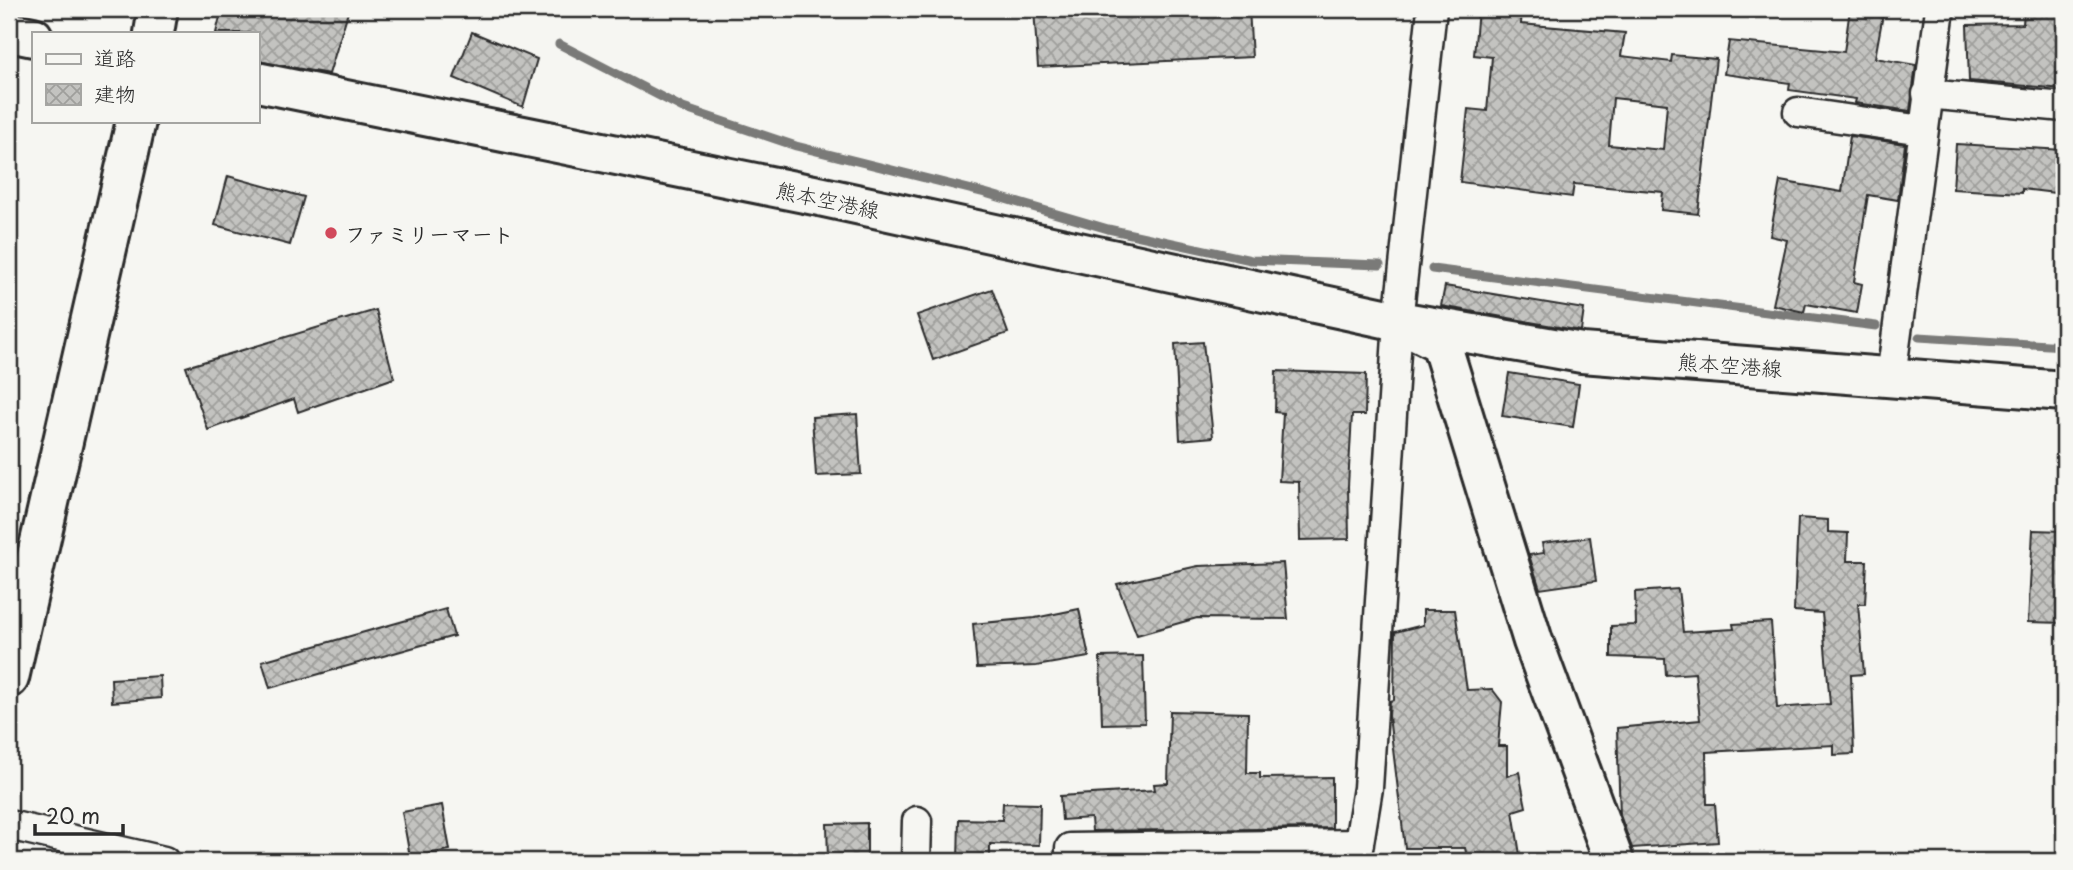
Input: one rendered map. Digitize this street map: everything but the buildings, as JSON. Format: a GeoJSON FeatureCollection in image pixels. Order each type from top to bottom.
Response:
{"type":"FeatureCollection","features":[{"type":"Feature","properties":{"kind":"main road"},"geometry":{"type":"LineString","coordinates":[[154,32],[159,9]]}},
{"type":"Feature","properties":{"kind":"main road"},"geometry":{"type":"LineString","coordinates":[[9,32],[32,37]]}},
{"type":"Feature","properties":{"kind":"main road","name":"熊本空港線"},"geometry":{"type":"LineString","coordinates":[[259,82],[819,196],[1398,321],[1582,353],[2064,391]]}},
{"type":"Feature","properties":{"kind":"main road"},"geometry":{"type":"LineString","coordinates":[[9,677],[136,122]]}},
{"type":"Feature","properties":{"kind":"main road","name":"熊本空港線"},"geometry":{"type":"LineString","coordinates":[[1398,321],[1441,343],[1533,641],[1614,861]]}},
{"type":"Feature","properties":{"kind":"street"},"geometry":{"type":"LineString","coordinates":[[1070,861],[1070,848],[1357,853],[1368,788],[1398,321],[1432,9]]}},
{"type":"Feature","properties":{"kind":"street"},"geometry":{"type":"LineString","coordinates":[[1891,377],[1940,9]]}},
{"type":"Feature","properties":{"kind":"street"},"geometry":{"type":"LineString","coordinates":[[1927,94],[2064,107]]}},
{"type":"Feature","properties":{"kind":"street"},"geometry":{"type":"LineString","coordinates":[[1798,112],[1922,130]]}},
{"type":"Feature","properties":{"kind":"street"},"geometry":{"type":"LineString","coordinates":[[916,821],[916,861]]}},
{"type":"Feature","properties":{"kind":"street"},"geometry":{"type":"LineString","coordinates":[[9,825],[164,861]]}},
{"type":"Feature","properties":{"kind":"waterway"},"geometry":{"type":"LineString","coordinates":[[559,44],[683,108],[796,146],[985,193],[1108,229],[1251,260],[1380,265]]}},
{"type":"Feature","properties":{"kind":"waterway"},"geometry":{"type":"LineString","coordinates":[[1432,269],[1876,326]]}},
{"type":"Feature","properties":{"kind":"waterway"},"geometry":{"type":"LineString","coordinates":[[1919,337],[2064,346]]}},
{"type":"Feature","properties":{"kind":"place","name":"ファミリーマート"},"geometry":{"type":"Point","coordinates":[331,233]}}]}
